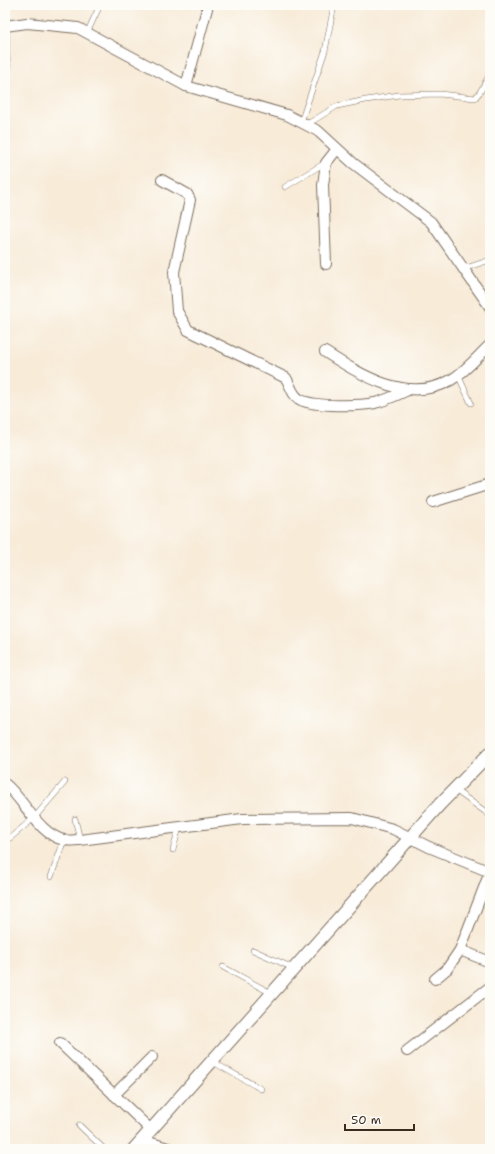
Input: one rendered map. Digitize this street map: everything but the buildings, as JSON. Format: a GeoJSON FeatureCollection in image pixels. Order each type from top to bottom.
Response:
{"type":"FeatureCollection","features":[{"type":"Feature","properties":{"kind":"street"},"geometry":{"type":"LineString","coordinates":[[186,86],[208,5]]}},
{"type":"Feature","properties":{"kind":"street"},"geometry":{"type":"LineString","coordinates":[[5,26],[27,23],[78,28],[186,86],[287,115],[318,131],[353,164],[431,222],[490,307]]}},
{"type":"Feature","properties":{"kind":"street"},"geometry":{"type":"LineString","coordinates":[[326,264],[323,186],[326,163],[337,149]]}},
{"type":"Feature","properties":{"kind":"street"},"geometry":{"type":"LineString","coordinates":[[162,180],[187,194],[190,200],[174,272],[177,311],[188,330],[286,378],[290,384],[292,392],[300,400],[316,404],[356,405],[376,403],[410,389]]}},
{"type":"Feature","properties":{"kind":"street"},"geometry":{"type":"LineString","coordinates":[[325,352],[361,375],[392,386],[422,389],[442,384],[458,375],[490,344]]}},
{"type":"Feature","properties":{"kind":"street"},"geometry":{"type":"LineString","coordinates":[[433,502],[490,484]]}},
{"type":"Feature","properties":{"kind":"street"},"geometry":{"type":"LineString","coordinates":[[138,1144],[454,789],[490,753]]}},
{"type":"Feature","properties":{"kind":"street"},"geometry":{"type":"LineString","coordinates":[[5,784],[34,818],[51,833],[64,840],[80,840],[242,819],[352,818],[394,829],[411,838],[490,872],[460,950],[447,969],[435,979]]}},
{"type":"Feature","properties":{"kind":"street"},"geometry":{"type":"LineString","coordinates":[[460,950],[490,962]]}},
{"type":"Feature","properties":{"kind":"street"},"geometry":{"type":"LineString","coordinates":[[407,1051],[490,987]]}},
{"type":"Feature","properties":{"kind":"street"},"geometry":{"type":"LineString","coordinates":[[60,1043],[151,1130]]}},
{"type":"Feature","properties":{"kind":"street"},"geometry":{"type":"LineString","coordinates":[[114,1094],[152,1057]]}},
{"type":"Feature","properties":{"kind":"street"},"geometry":{"type":"LineString","coordinates":[[138,1144],[171,1149]]}},
{"type":"Feature","properties":{"kind":"lane"},"geometry":{"type":"LineString","coordinates":[[87,33],[100,5]]}},
{"type":"Feature","properties":{"kind":"lane"},"geometry":{"type":"LineString","coordinates":[[303,123],[325,51],[334,6],[325,5]]}},
{"type":"Feature","properties":{"kind":"lane"},"geometry":{"type":"LineString","coordinates":[[5,26],[8,79],[5,100]]}},
{"type":"Feature","properties":{"kind":"lane"},"geometry":{"type":"LineString","coordinates":[[303,123],[337,106],[399,95],[440,94],[475,98],[490,74]]}},
{"type":"Feature","properties":{"kind":"lane"},"geometry":{"type":"LineString","coordinates":[[285,187],[326,163]]}},
{"type":"Feature","properties":{"kind":"lane"},"geometry":{"type":"LineString","coordinates":[[463,269],[490,260]]}},
{"type":"Feature","properties":{"kind":"lane"},"geometry":{"type":"LineString","coordinates":[[458,375],[471,403]]}},
{"type":"Feature","properties":{"kind":"lane"},"geometry":{"type":"LineString","coordinates":[[10,838],[34,818],[65,782]]}},
{"type":"Feature","properties":{"kind":"lane"},"geometry":{"type":"LineString","coordinates":[[454,789],[490,815]]}},
{"type":"Feature","properties":{"kind":"lane"},"geometry":{"type":"LineString","coordinates":[[75,819],[80,840]]}},
{"type":"Feature","properties":{"kind":"lane"},"geometry":{"type":"LineString","coordinates":[[173,850],[179,826]]}},
{"type":"Feature","properties":{"kind":"lane"},"geometry":{"type":"LineString","coordinates":[[52,877],[64,840]]}},
{"type":"Feature","properties":{"kind":"lane"},"geometry":{"type":"LineString","coordinates":[[253,950],[294,968]]}},
{"type":"Feature","properties":{"kind":"lane"},"geometry":{"type":"LineString","coordinates":[[223,967],[271,993]]}},
{"type":"Feature","properties":{"kind":"lane"},"geometry":{"type":"LineString","coordinates":[[212,1061],[261,1088]]}},
{"type":"Feature","properties":{"kind":"lane"},"geometry":{"type":"LineString","coordinates":[[79,1125],[104,1149]]}}]}
